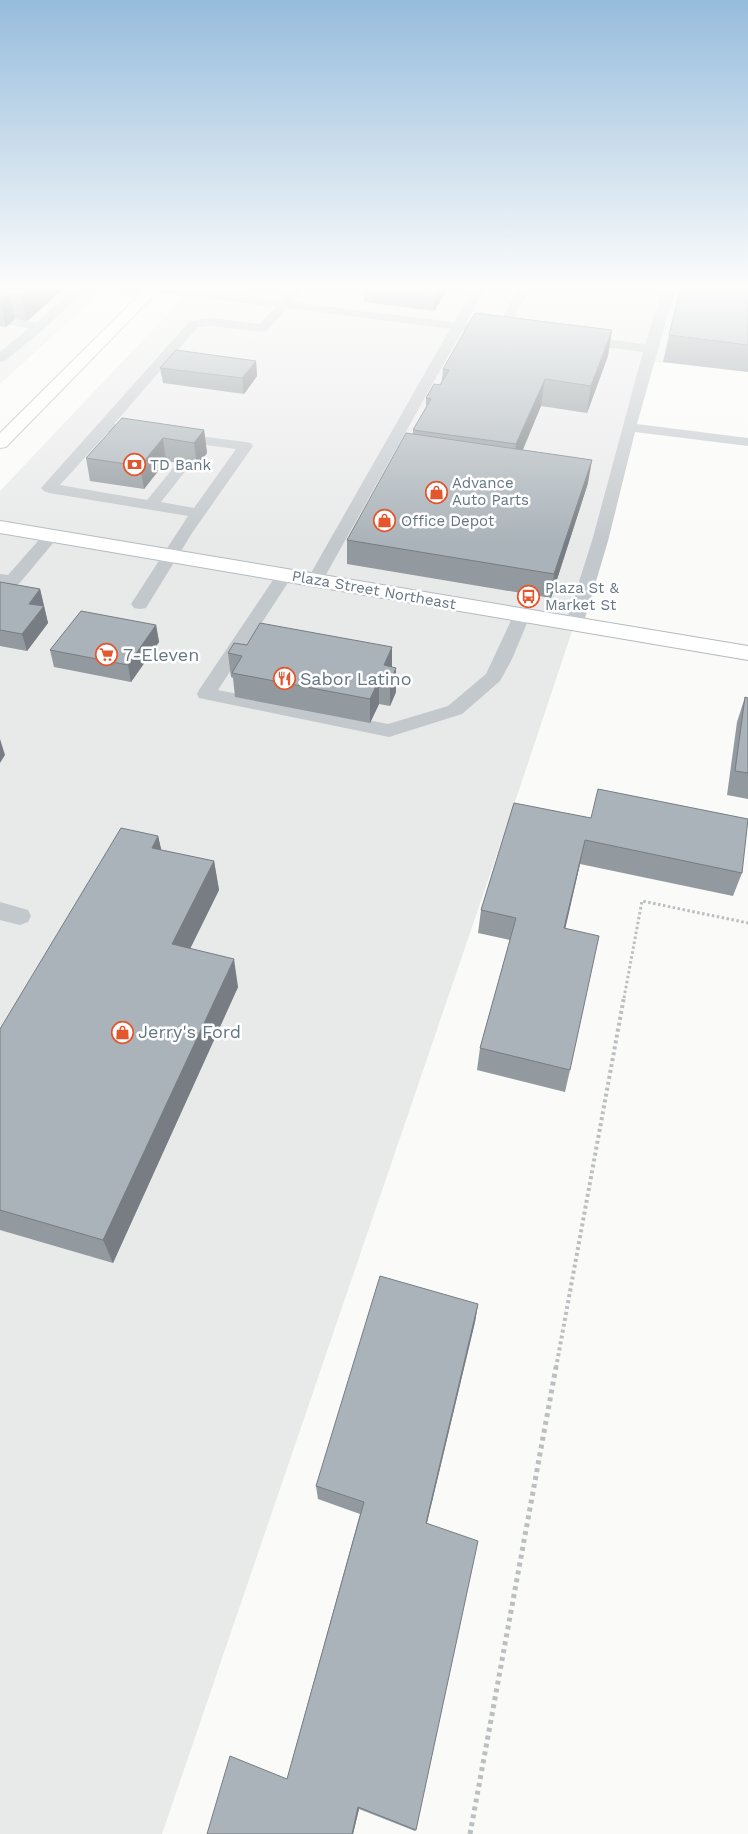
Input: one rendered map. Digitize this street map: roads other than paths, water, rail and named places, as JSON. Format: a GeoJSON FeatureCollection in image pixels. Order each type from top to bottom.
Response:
{"type":"FeatureCollection","features":[{"type":"Feature","properties":{"kind":"main road"},"geometry":{"type":"LineString","coordinates":[[0,443],[70,372]]}},
{"type":"Feature","properties":{"kind":"main road","name":"Plaza Street Northeast"},"geometry":{"type":"LineString","coordinates":[[0,526],[574,625],[748,653]]}},
{"type":"Feature","properties":{"kind":"lane"},"geometry":{"type":"LineString","coordinates":[[152,372],[49,488],[198,512]]}},
{"type":"Feature","properties":{"kind":"lane"},"geometry":{"type":"LineString","coordinates":[[315,580],[434,372]]}},
{"type":"Feature","properties":{"kind":"lane"},"geometry":{"type":"LineString","coordinates":[[574,625],[645,372]]}},
{"type":"Feature","properties":{"kind":"lane"},"geometry":{"type":"LineString","coordinates":[[104,427],[199,446],[246,446],[168,556],[140,604]]}},
{"type":"Feature","properties":{"kind":"lane"},"geometry":{"type":"LineString","coordinates":[[630,427],[748,442]]}},
{"type":"Feature","properties":{"kind":"lane"},"geometry":{"type":"LineString","coordinates":[[151,505],[184,464]]}},
{"type":"Feature","properties":{"kind":"lane"},"geometry":{"type":"LineString","coordinates":[[6,580],[51,536]]}},
{"type":"Feature","properties":{"kind":"lane"},"geometry":{"type":"LineString","coordinates":[[285,574],[206,694],[390,731],[455,710],[487,683],[493,677],[503,659],[521,616]]}},
{"type":"Feature","properties":{"kind":"lane"},"geometry":{"type":"LineString","coordinates":[[6,580],[33,584]]}},
{"type":"Feature","properties":{"kind":"place","name":"TD Bank"},"geometry":{"type":"Point","coordinates":[134,465]}},
{"type":"Feature","properties":{"kind":"place","name":"Advance Auto Parts"},"geometry":{"type":"Point","coordinates":[436,492]}},
{"type":"Feature","properties":{"kind":"place","name":"Office Depot"},"geometry":{"type":"Point","coordinates":[385,521]}},
{"type":"Feature","properties":{"kind":"place","name":"Plaza St & Market St"},"geometry":{"type":"Point","coordinates":[529,597]}},
{"type":"Feature","properties":{"kind":"place","name":"7-Eleven"},"geometry":{"type":"Point","coordinates":[107,655]}},
{"type":"Feature","properties":{"kind":"place","name":"Sabor Latino"},"geometry":{"type":"Point","coordinates":[284,679]}},
{"type":"Feature","properties":{"kind":"place","name":"Jerry's Ford"},"geometry":{"type":"Point","coordinates":[122,1032]}}]}
